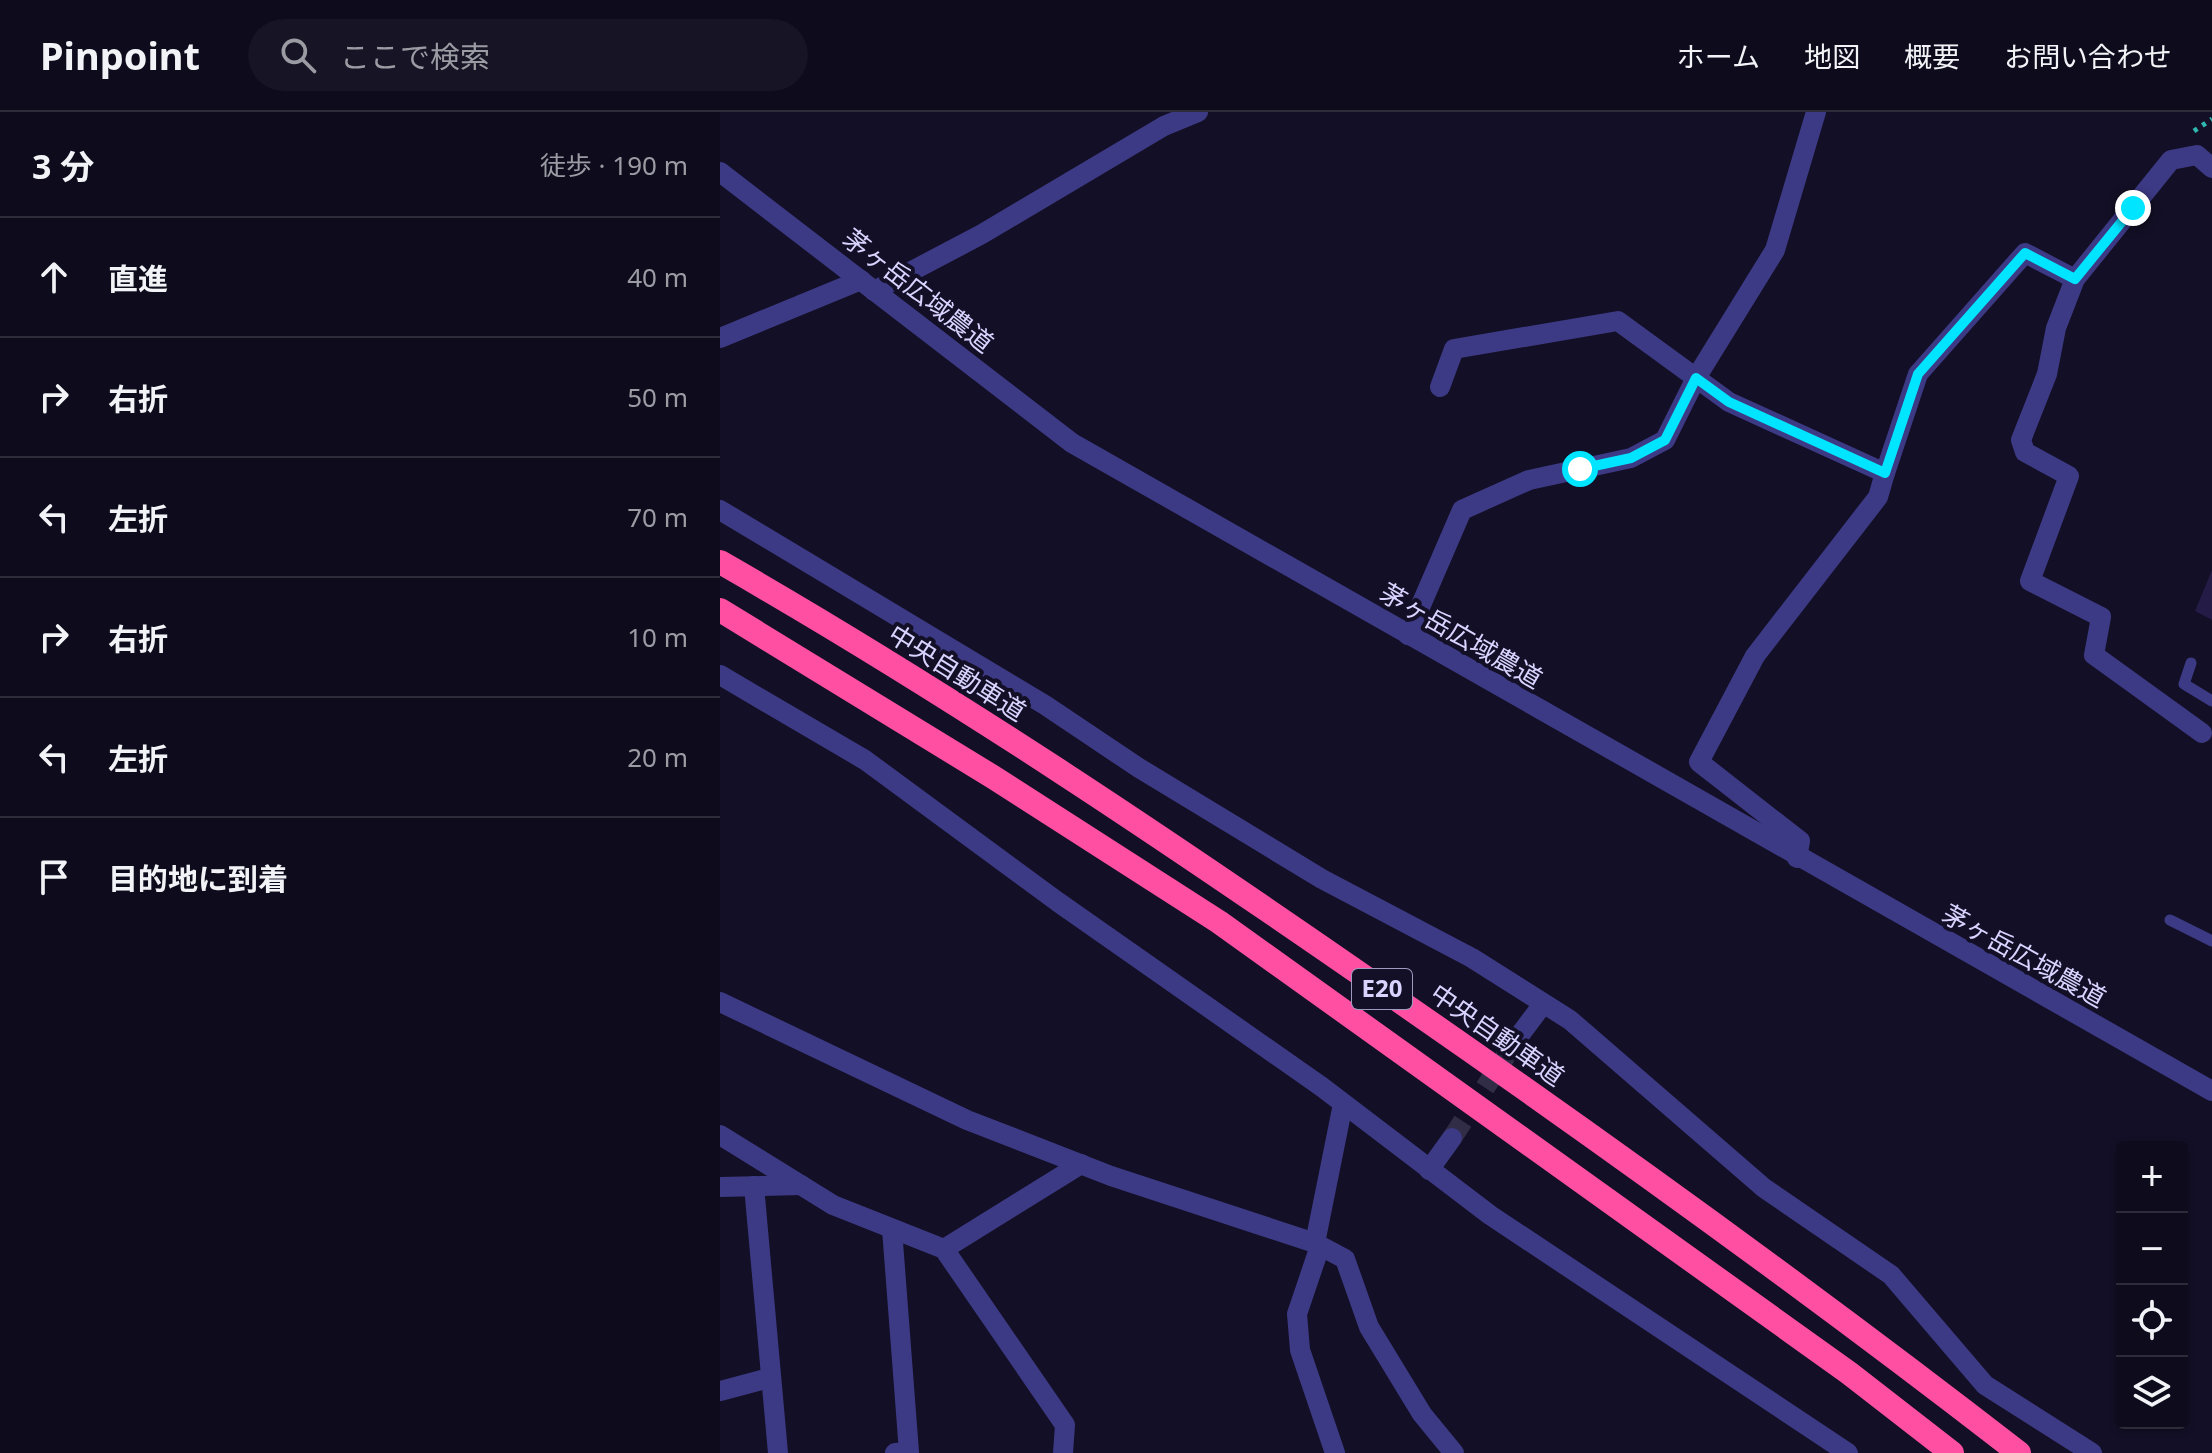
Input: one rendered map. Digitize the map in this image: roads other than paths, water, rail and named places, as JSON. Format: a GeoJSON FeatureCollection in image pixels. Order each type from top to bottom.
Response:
{"type":"FeatureCollection","features":[{"type":"Feature","properties":{"kind":"highway","name":"中央自動車道"},"geometry":{"type":"LineString","coordinates":[[720,562],[1016,742],[1240,891],[1554,1109],[1876,1342],[2019,1453]]}},
{"type":"Feature","properties":{"kind":"highway","name":"E20"},"geometry":{"type":"LineString","coordinates":[[720,610],[993,777],[1219,922],[1849,1373],[1952,1453]]}},
{"type":"Feature","properties":{"kind":"street"},"geometry":{"type":"LineString","coordinates":[[720,338],[868,285],[982,234],[1164,126],[1198,112]]}},
{"type":"Feature","properties":{"kind":"street"},"geometry":{"type":"LineString","coordinates":[[1408,635],[1462,510],[1529,480],[1631,458],[1665,440],[1696,378],[1775,250],[1816,112]]}},
{"type":"Feature","properties":{"kind":"street"},"geometry":{"type":"LineString","coordinates":[[2202,733],[2094,655],[2101,617],[2030,581],[2069,476],[2025,452],[2021,440],[2047,374],[2056,328],[2075,279],[2171,160],[2197,155],[2212,168]]}},
{"type":"Feature","properties":{"kind":"street","name":"茅ヶ岳広域農道"},"geometry":{"type":"LineString","coordinates":[[720,172],[1072,443],[1797,858],[2212,1091]]}},
{"type":"Feature","properties":{"kind":"street"},"geometry":{"type":"LineString","coordinates":[[1797,858],[1800,841],[1699,762],[1755,656],[1878,497],[1918,374],[2025,253],[2075,279]]}},
{"type":"Feature","properties":{"kind":"street"},"geometry":{"type":"LineString","coordinates":[[1440,387],[1454,349],[1618,321],[1729,402],[1885,473]]}},
{"type":"Feature","properties":{"kind":"street"},"geometry":{"type":"LineString","coordinates":[[720,510],[1045,705],[1139,768],[1322,879],[1472,958],[1570,1020],[1764,1188],[1891,1275],[1985,1385],[2092,1453]]}},
{"type":"Feature","properties":{"kind":"street"},"geometry":{"type":"LineString","coordinates":[[720,675],[865,760],[1343,1104],[1490,1215],[1848,1453]]}},
{"type":"Feature","properties":{"kind":"street"},"geometry":{"type":"LineString","coordinates":[[720,1002],[967,1120],[1081,1164],[1318,1245],[1345,1259],[1369,1327],[1382,1351],[1422,1414],[1454,1453]]}},
{"type":"Feature","properties":{"kind":"street"},"geometry":{"type":"LineString","coordinates":[[1519,1036],[1543,1004]]}},
{"type":"Feature","properties":{"kind":"street"},"geometry":{"type":"LineString","coordinates":[[1335,1453],[1300,1350],[1297,1314],[1318,1245],[1343,1104]]}},
{"type":"Feature","properties":{"kind":"street"},"geometry":{"type":"LineString","coordinates":[[720,1135],[833,1205],[944,1249],[1065,1425],[1063,1453]]}},
{"type":"Feature","properties":{"kind":"street"},"geometry":{"type":"LineString","coordinates":[[1429,1170],[1452,1138]]}},
{"type":"Feature","properties":{"kind":"street"},"geometry":{"type":"LineString","coordinates":[[944,1249],[1081,1164]]}},
{"type":"Feature","properties":{"kind":"street"},"geometry":{"type":"LineString","coordinates":[[720,1187],[801,1185]]}},
{"type":"Feature","properties":{"kind":"street"},"geometry":{"type":"LineString","coordinates":[[754,1186],[778,1453]]}},
{"type":"Feature","properties":{"kind":"street"},"geometry":{"type":"LineString","coordinates":[[892,1229],[909,1452],[895,1453]]}},
{"type":"Feature","properties":{"kind":"street"},"geometry":{"type":"LineString","coordinates":[[720,1391],[769,1378]]}},
{"type":"Feature","properties":{"kind":"lane"},"geometry":{"type":"LineString","coordinates":[[2191,663],[2184,684],[2212,701]]}},
{"type":"Feature","properties":{"kind":"lane"},"geometry":{"type":"LineString","coordinates":[[2170,920],[2212,941]]}},
{"type":"Feature","properties":{"kind":"tunnel"},"geometry":{"type":"LineString","coordinates":[[1452,1138],[1519,1036]]}}]}
